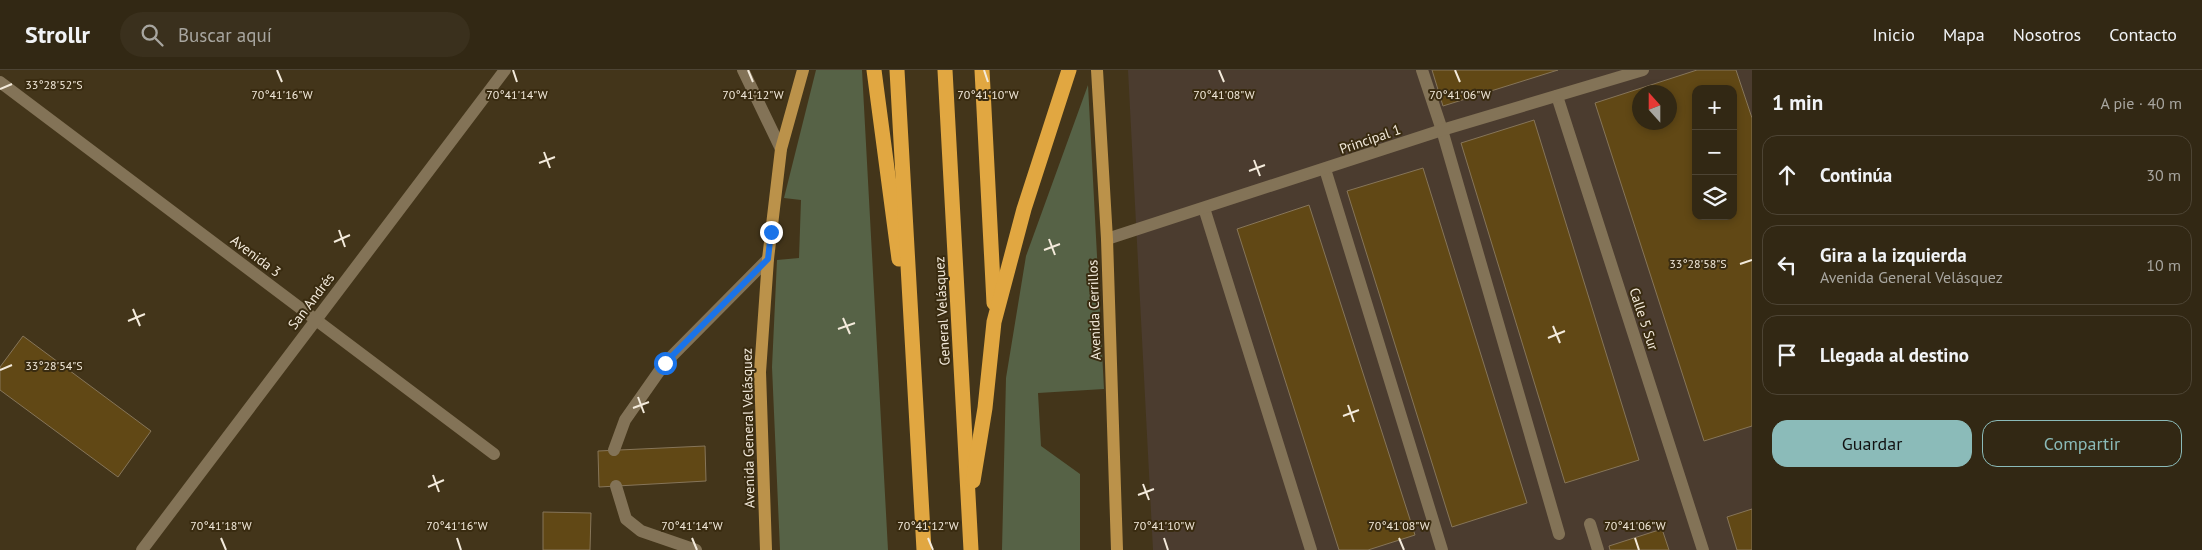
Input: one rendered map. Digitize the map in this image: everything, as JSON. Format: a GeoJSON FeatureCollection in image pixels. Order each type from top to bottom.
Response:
{"type":"FeatureCollection","features":[{"type":"Feature","properties":{"kind":"highway"},"geometry":{"type":"LineString","coordinates":[[874,70],[913,352]]}},
{"type":"Feature","properties":{"kind":"highway"},"geometry":{"type":"LineString","coordinates":[[897,70],[924,550]]}},
{"type":"Feature","properties":{"kind":"highway","name":"General Velásquez"},"geometry":{"type":"LineString","coordinates":[[945,70],[971,550]]}},
{"type":"Feature","properties":{"kind":"highway"},"geometry":{"type":"LineString","coordinates":[[982,70],[994,322]]}},
{"type":"Feature","properties":{"kind":"highway"},"geometry":{"type":"LineString","coordinates":[[969,509],[986,408],[994,322],[1008,263],[1024,209],[1069,70]]}},
{"type":"Feature","properties":{"kind":"main road","name":"Avenida General Velásquez"},"geometry":{"type":"LineString","coordinates":[[766,550],[760,372],[768,259],[781,149],[803,70]]}},
{"type":"Feature","properties":{"kind":"main road","name":"Avenida Cerrillos"},"geometry":{"type":"LineString","coordinates":[[1097,70],[1107,239],[1117,550]]}},
{"type":"Feature","properties":{"kind":"street","name":"San Andrés"},"geometry":{"type":"LineString","coordinates":[[142,550],[505,70]]}},
{"type":"Feature","properties":{"kind":"street"},"geometry":{"type":"LineString","coordinates":[[743,70],[781,149]]}},
{"type":"Feature","properties":{"kind":"street"},"geometry":{"type":"LineString","coordinates":[[1422,70],[1442,130],[1559,534]]}},
{"type":"Feature","properties":{"kind":"street","name":"Principal 1"},"geometry":{"type":"LineString","coordinates":[[1107,239],[1442,130],[1643,70]]}},
{"type":"Feature","properties":{"kind":"street","name":"Avenida 3"},"geometry":{"type":"LineString","coordinates":[[0,82],[494,454]]}},
{"type":"Feature","properties":{"kind":"street","name":"Calle 5 Sur"},"geometry":{"type":"LineString","coordinates":[[1557,96],[1703,550]]}},
{"type":"Feature","properties":{"kind":"street"},"geometry":{"type":"LineString","coordinates":[[1325,169],[1442,550]]}},
{"type":"Feature","properties":{"kind":"street"},"geometry":{"type":"LineString","coordinates":[[1204,208],[1311,550]]}},
{"type":"Feature","properties":{"kind":"street"},"geometry":{"type":"LineString","coordinates":[[614,450],[625,420],[665,363],[768,259]]}},
{"type":"Feature","properties":{"kind":"street"},"geometry":{"type":"LineString","coordinates":[[616,486],[626,519],[641,531],[696,550]]}},
{"type":"Feature","properties":{"kind":"street"},"geometry":{"type":"LineString","coordinates":[[1590,524],[1598,550]]}},
{"type":"Feature","properties":{"kind":"shaded area"},"geometry":{"type":"Polygon","coordinates":[[[1128,70],[1752,70],[1752,550],[1153,550],[1128,70]]]}},
{"type":"Feature","properties":{"kind":"green space"},"geometry":{"type":"Polygon","coordinates":[[[816,70],[862,70],[888,550],[780,550],[772,367],[777,260],[799,258],[801,200],[784,198],[816,70]]]}},
{"type":"Feature","properties":{"kind":"green space"},"geometry":{"type":"Polygon","coordinates":[[[1088,85],[1104,389],[1038,393],[1041,446],[1080,474],[1080,550],[1002,550],[1006,378],[1026,256],[1088,85]]]}},
{"type":"Feature","properties":{"kind":"building"},"geometry":{"type":"Polygon","coordinates":[[[1432,70],[1558,70],[1443,106],[1432,70]]]}},
{"type":"Feature","properties":{"kind":"building"},"geometry":{"type":"Polygon","coordinates":[[[1697,70],[1736,70],[1752,118],[1752,426],[1704,441],[1595,103],[1632,91],[1632,130],[1677,130],[1677,85],[1651,85],[1697,70]]]}},
{"type":"Feature","properties":{"kind":"building"},"geometry":{"type":"Polygon","coordinates":[[[1534,120],[1639,460],[1565,483],[1461,143],[1534,120]]]}},
{"type":"Feature","properties":{"kind":"building"},"geometry":{"type":"Polygon","coordinates":[[[1423,168],[1527,503],[1452,527],[1347,191],[1423,168]]]}},
{"type":"Feature","properties":{"kind":"building"},"geometry":{"type":"Polygon","coordinates":[[[1309,205],[1415,535],[1368,550],[1339,550],[1237,229],[1309,205]]]}},
{"type":"Feature","properties":{"kind":"building"},"geometry":{"type":"Polygon","coordinates":[[[23,336],[151,431],[118,477],[0,390],[0,367],[23,336]]]}},
{"type":"Feature","properties":{"kind":"building"},"geometry":{"type":"Polygon","coordinates":[[[705,446],[706,481],[599,487],[598,451],[705,446]]]}},
{"type":"Feature","properties":{"kind":"building"},"geometry":{"type":"Polygon","coordinates":[[[1752,509],[1752,550],[1737,550],[1727,517],[1752,509]]]}},
{"type":"Feature","properties":{"kind":"building"},"geometry":{"type":"Polygon","coordinates":[[[543,512],[591,513],[590,550],[543,550],[543,512]]]}},
{"type":"Feature","properties":{"kind":"building"},"geometry":{"type":"Polygon","coordinates":[[[1662,529],[1669,550],[1610,550],[1609,546],[1662,529]]]}},
{"type":"Feature","properties":{"kind":"route"},"geometry":{"type":"LineString","coordinates":[[665,363],[768,259],[771,232]]}}]}
